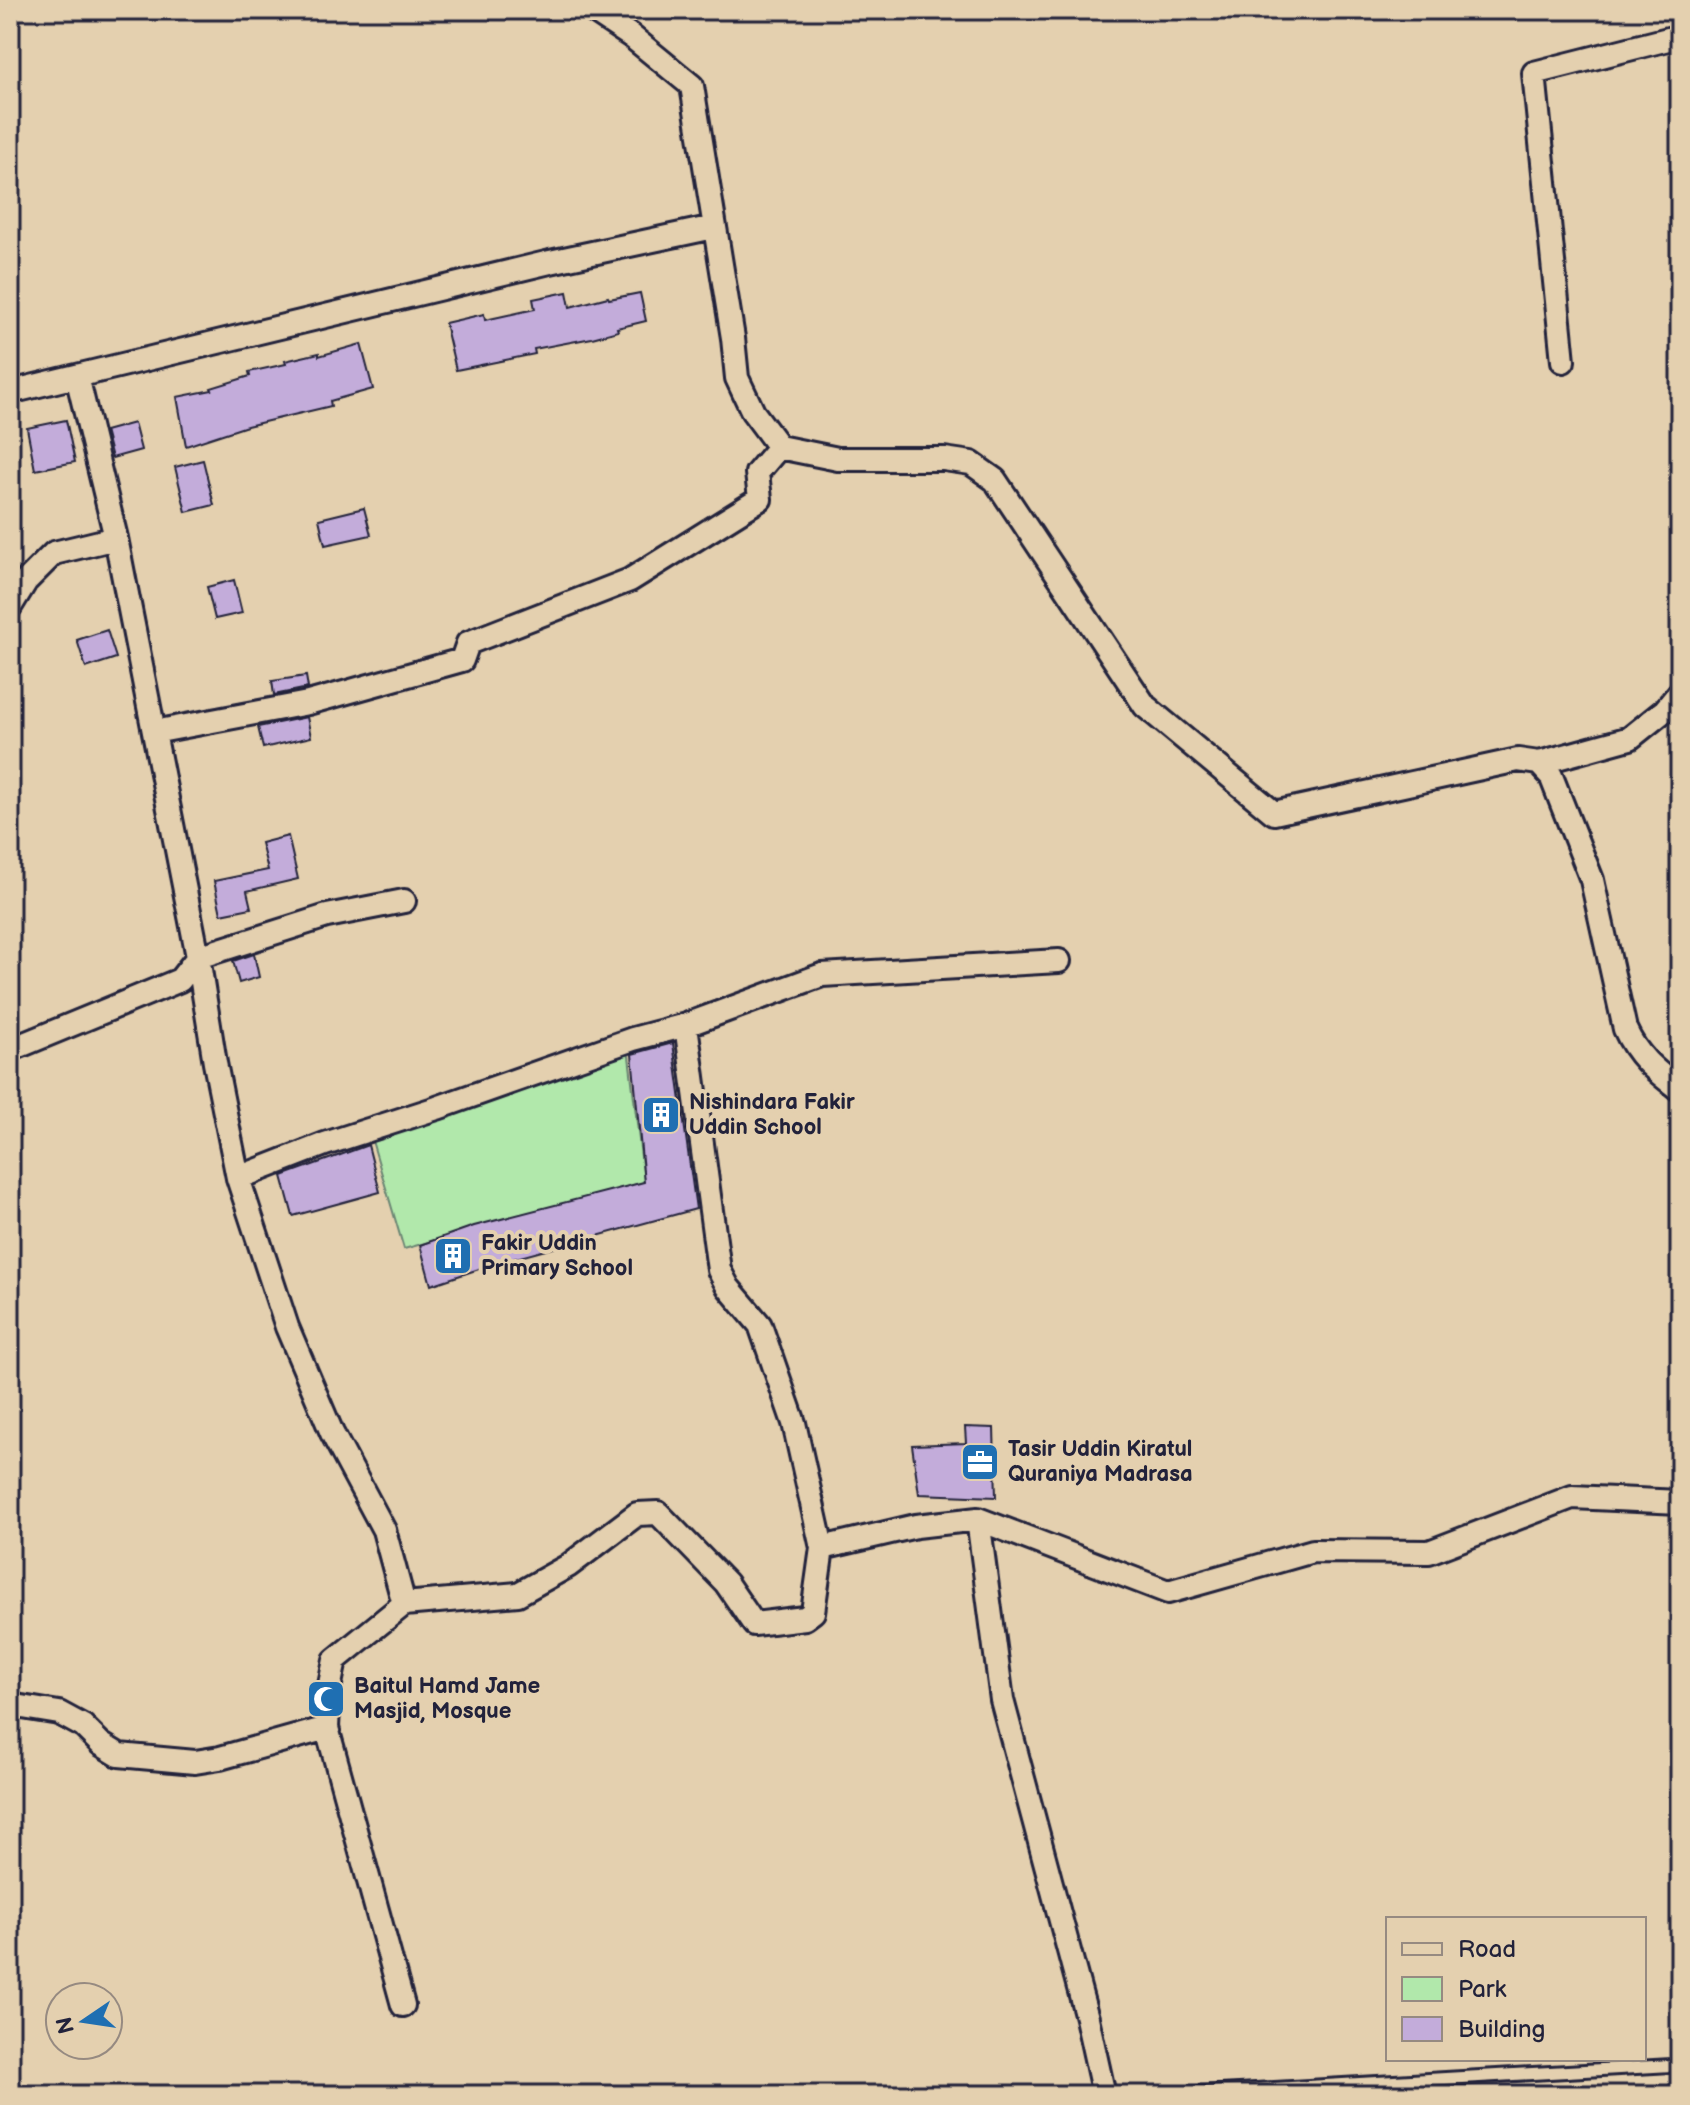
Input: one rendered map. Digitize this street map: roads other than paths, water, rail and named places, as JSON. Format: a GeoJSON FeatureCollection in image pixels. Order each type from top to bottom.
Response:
{"type":"FeatureCollection","features":[{"type":"Feature","properties":{"kind":"street"},"geometry":{"type":"LineString","coordinates":[[592,10],[631,36],[692,86],[737,378],[753,412],[779,447],[838,459],[944,459],[971,463],[995,480],[1145,706],[1274,813],[1518,760],[1539,763],[1630,738],[1665,710],[1680,692]]}},
{"type":"Feature","properties":{"kind":"street"},"geometry":{"type":"LineString","coordinates":[[1563,361],[1534,73],[1680,36]]}},
{"type":"Feature","properties":{"kind":"street"},"geometry":{"type":"LineString","coordinates":[[10,392],[550,262],[714,227]]}},
{"type":"Feature","properties":{"kind":"street"},"geometry":{"type":"LineString","coordinates":[[77,376],[116,538],[238,1178],[287,1327],[332,1433],[384,1530],[404,1604]]}},
{"type":"Feature","properties":{"kind":"street"},"geometry":{"type":"LineString","coordinates":[[154,732],[308,703],[462,660],[468,643],[630,580],[760,499],[757,473],[779,447]]}},
{"type":"Feature","properties":{"kind":"street"},"geometry":{"type":"LineString","coordinates":[[10,607],[26,581],[54,553],[116,538]]}},
{"type":"Feature","properties":{"kind":"street"},"geometry":{"type":"LineString","coordinates":[[1539,763],[1551,776],[1592,880],[1629,1039],[1651,1067],[1680,1090]]}},
{"type":"Feature","properties":{"kind":"street"},"geometry":{"type":"LineString","coordinates":[[10,1047],[180,980],[198,957],[327,916],[404,901]]}},
{"type":"Feature","properties":{"kind":"street"},"geometry":{"type":"LineString","coordinates":[[238,1178],[325,1144],[633,1039],[686,1025],[822,975],[1059,961]]}},
{"type":"Feature","properties":{"kind":"street"},"geometry":{"type":"LineString","coordinates":[[403,2005],[327,1728],[329,1689],[335,1660],[404,1604],[518,1594],[568,1566],[637,1514],[658,1513],[726,1583],[754,1624],[805,1618],[813,1612],[822,1548],[794,1423],[760,1325],[728,1287],[719,1270],[686,1025]]}},
{"type":"Feature","properties":{"kind":"street"},"geometry":{"type":"LineString","coordinates":[[822,1548],[916,1526],[978,1519],[1168,1592],[1313,1551],[1429,1552],[1572,1497],[1680,1502]]}},
{"type":"Feature","properties":{"kind":"street"},"geometry":{"type":"LineString","coordinates":[[978,1519],[1002,1700],[1087,2018],[1104,2095]]}},
{"type":"Feature","properties":{"kind":"street"},"geometry":{"type":"LineString","coordinates":[[10,1705],[59,1713],[83,1726],[101,1744],[119,1755],[195,1762],[327,1728]]}},
{"type":"Feature","properties":{"kind":"lane"},"geometry":{"type":"LineString","coordinates":[[1160,2095],[1680,2065]]}},
{"type":"Feature","properties":{"kind":"place","name":"Nishindara Fakir Uddin School"},"geometry":{"type":"Point","coordinates":[661,1115]}},
{"type":"Feature","properties":{"kind":"place","name":"Fakir Uddin Primary School"},"geometry":{"type":"Point","coordinates":[453,1256]}},
{"type":"Feature","properties":{"kind":"place","name":"Tasir Uddin Kiratul Quraniya Madrasa"},"geometry":{"type":"Point","coordinates":[980,1462]}},
{"type":"Feature","properties":{"kind":"place","name":"Baitul Hamd Jame Masjid, Mosque"},"geometry":{"type":"Point","coordinates":[326,1699]}}]}
